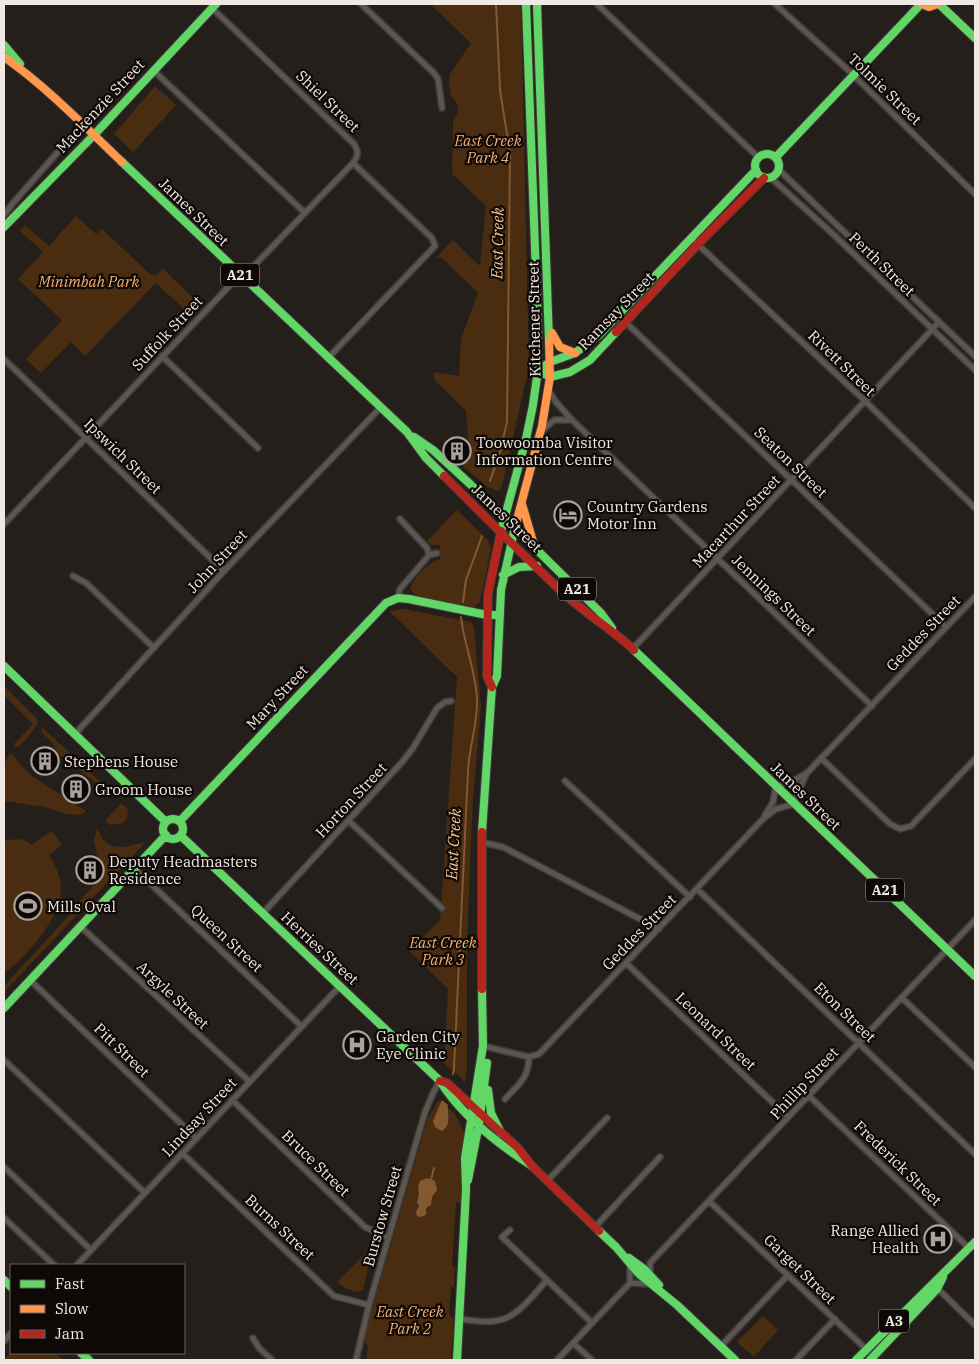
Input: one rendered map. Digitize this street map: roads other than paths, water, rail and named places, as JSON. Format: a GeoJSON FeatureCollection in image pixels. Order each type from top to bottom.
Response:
{"type":"FeatureCollection","features":[{"type":"Feature","properties":{"kind":"main road","name":"Kitchener Street"},"geometry":{"type":"LineString","coordinates":[[492,687],[487,676],[486,615],[489,585],[501,531],[526,439],[538,370],[536,256],[526,4]]}},
{"type":"Feature","properties":{"kind":"main road","name":"Kitchener Street"},"geometry":{"type":"LineString","coordinates":[[466,1190],[478,1124],[477,1110],[483,1046],[481,842],[492,687],[496,676],[503,575],[540,432],[550,377],[550,327],[537,4]]}},
{"type":"Feature","properties":{"kind":"main road"},"geometry":{"type":"LineString","coordinates":[[776,158],[922,4],[929,7],[938,4],[975,38]]}},
{"type":"Feature","properties":{"kind":"main road","name":"Mackenzie Street"},"geometry":{"type":"LineString","coordinates":[[4,227],[6,217],[94,135],[214,6]]}},
{"type":"Feature","properties":{"kind":"main road","name":"James Street"},"geometry":{"type":"LineString","coordinates":[[4,45],[27,73],[380,408],[407,432],[434,450],[505,517],[601,613],[631,648],[975,976]]}},
{"type":"Feature","properties":{"kind":"main road","name":"James Street"},"geometry":{"type":"LineString","coordinates":[[4,57],[27,73]]}},
{"type":"Feature","properties":{"kind":"main road"},"geometry":{"type":"LineString","coordinates":[[768,154],[776,158],[779,164],[776,174],[767,177],[759,175],[755,162],[758,157],[768,154]]}},
{"type":"Feature","properties":{"kind":"main road","name":"Ramsay Street"},"geometry":{"type":"LineString","coordinates":[[538,370],[550,362],[575,353],[599,335],[756,170]]}},
{"type":"Feature","properties":{"kind":"main road","name":"Ramsay Street"},"geometry":{"type":"LineString","coordinates":[[550,377],[570,372],[584,364],[626,322],[698,244],[767,177]]}},
{"type":"Feature","properties":{"kind":"main road"},"geometry":{"type":"LineString","coordinates":[[536,256],[547,255]]}},
{"type":"Feature","properties":{"kind":"main road"},"geometry":{"type":"LineString","coordinates":[[550,327],[558,346],[561,349],[575,353]]}},
{"type":"Feature","properties":{"kind":"main road"},"geometry":{"type":"LineString","coordinates":[[538,370],[550,377]]}},
{"type":"Feature","properties":{"kind":"main road","name":"James Street"},"geometry":{"type":"LineString","coordinates":[[407,432],[426,458],[512,542],[589,614],[618,635]]}},
{"type":"Feature","properties":{"kind":"main road"},"geometry":{"type":"LineString","coordinates":[[522,504],[534,546]]}},
{"type":"Feature","properties":{"kind":"main road"},"geometry":{"type":"LineString","coordinates":[[503,575],[519,567],[537,566]]}},
{"type":"Feature","properties":{"kind":"main road"},"geometry":{"type":"LineString","coordinates":[[398,598],[486,615],[500,615]]}},
{"type":"Feature","properties":{"kind":"main road","name":"Mary Street"},"geometry":{"type":"LineString","coordinates":[[180,821],[377,612],[386,603],[398,598]]}},
{"type":"Feature","properties":{"kind":"main road"},"geometry":{"type":"LineString","coordinates":[[4,666],[166,822]]}},
{"type":"Feature","properties":{"kind":"main road"},"geometry":{"type":"LineString","coordinates":[[174,818],[180,821],[184,827],[181,836],[173,839],[166,835],[163,827],[166,822],[174,818]]}},
{"type":"Feature","properties":{"kind":"main road"},"geometry":{"type":"LineString","coordinates":[[4,1008],[166,835]]}},
{"type":"Feature","properties":{"kind":"main road","name":"Herries Street"},"geometry":{"type":"LineString","coordinates":[[181,836],[440,1081],[444,1091],[478,1124],[517,1158],[532,1166]]}},
{"type":"Feature","properties":{"kind":"main road"},"geometry":{"type":"LineString","coordinates":[[483,1046],[489,1107],[492,1118],[502,1134]]}},
{"type":"Feature","properties":{"kind":"main road","name":"Kitchener Street"},"geometry":{"type":"LineString","coordinates":[[457,1360],[466,1190],[465,1158],[472,1117],[477,1110],[486,1063]]}},
{"type":"Feature","properties":{"kind":"main road","name":"Herries Street"},"geometry":{"type":"LineString","coordinates":[[440,1081],[448,1083],[518,1148],[547,1181],[735,1360]]}},
{"type":"Feature","properties":{"kind":"main road","name":"A3"},"geometry":{"type":"LineString","coordinates":[[856,1360],[932,1283],[944,1275],[975,1242]]}},
{"type":"Feature","properties":{"kind":"main road","name":"A3"},"geometry":{"type":"LineString","coordinates":[[872,1358],[937,1289],[944,1275]]}},
{"type":"Feature","properties":{"kind":"street"},"geometry":{"type":"LineString","coordinates":[[362,4],[434,73],[438,79],[442,108]]}},
{"type":"Feature","properties":{"kind":"street"},"geometry":{"type":"LineString","coordinates":[[597,4],[758,157]]}},
{"type":"Feature","properties":{"kind":"street","name":"Tolmie Street"},"geometry":{"type":"LineString","coordinates":[[775,4],[853,75],[975,194]]}},
{"type":"Feature","properties":{"kind":"street","name":"Shiel Street"},"geometry":{"type":"LineString","coordinates":[[214,6],[354,144],[358,150],[358,156],[353,163]]}},
{"type":"Feature","properties":{"kind":"street"},"geometry":{"type":"LineString","coordinates":[[153,70],[305,212]]}},
{"type":"Feature","properties":{"kind":"street","name":"Mackenzie Street"},"geometry":{"type":"LineString","coordinates":[[6,217],[13,202],[58,153]]}},
{"type":"Feature","properties":{"kind":"street"},"geometry":{"type":"LineString","coordinates":[[328,358],[435,246],[432,238],[353,163]]}},
{"type":"Feature","properties":{"kind":"street","name":"Suffolk Street"},"geometry":{"type":"LineString","coordinates":[[4,524],[234,281],[252,268],[353,163]]}},
{"type":"Feature","properties":{"kind":"street","name":"Perth Street"},"geometry":{"type":"LineString","coordinates":[[778,169],[975,356]]}},
{"type":"Feature","properties":{"kind":"street","name":"Perth Street"},"geometry":{"type":"LineString","coordinates":[[767,177],[834,235],[975,370]]}},
{"type":"Feature","properties":{"kind":"street"},"geometry":{"type":"LineString","coordinates":[[834,235],[840,229]]}},
{"type":"Feature","properties":{"kind":"street","name":"Rivett Street"},"geometry":{"type":"LineString","coordinates":[[691,238],[865,401],[975,508]]}},
{"type":"Feature","properties":{"kind":"street"},"geometry":{"type":"LineString","coordinates":[[874,273],[880,267]]}},
{"type":"Feature","properties":{"kind":"street","name":"Seaton Street"},"geometry":{"type":"LineString","coordinates":[[618,315],[946,627]]}},
{"type":"Feature","properties":{"kind":"street","name":"Macarthur Street"},"geometry":{"type":"LineString","coordinates":[[631,648],[641,640],[940,322]]}},
{"type":"Feature","properties":{"kind":"street"},"geometry":{"type":"LineString","coordinates":[[162,356],[258,448]]}},
{"type":"Feature","properties":{"kind":"street","name":"Ipswich Street"},"geometry":{"type":"LineString","coordinates":[[4,358],[224,571]]}},
{"type":"Feature","properties":{"kind":"street","name":"Jennings Street"},"geometry":{"type":"LineString","coordinates":[[548,390],[572,420],[872,706]]}},
{"type":"Feature","properties":{"kind":"street","name":"John Street"},"geometry":{"type":"LineString","coordinates":[[75,734],[224,571],[380,408]]}},
{"type":"Feature","properties":{"kind":"street"},"geometry":{"type":"LineString","coordinates":[[540,432],[554,420],[572,420]]}},
{"type":"Feature","properties":{"kind":"street"},"geometry":{"type":"LineString","coordinates":[[400,519],[427,548],[429,555],[437,553]]}},
{"type":"Feature","properties":{"kind":"street","name":"Mary Street"},"geometry":{"type":"LineString","coordinates":[[398,598],[400,588],[429,555]]}},
{"type":"Feature","properties":{"kind":"street"},"geometry":{"type":"LineString","coordinates":[[73,576],[86,583],[154,648]]}},
{"type":"Feature","properties":{"kind":"street","name":"Geddes Street"},"geometry":{"type":"LineString","coordinates":[[764,818],[773,802],[776,786],[794,781],[807,773],[975,597]]}},
{"type":"Feature","properties":{"kind":"street","name":"Horton Street"},"geometry":{"type":"LineString","coordinates":[[263,913],[403,761],[437,708],[445,702],[452,701]]}},
{"type":"Feature","properties":{"kind":"street"},"geometry":{"type":"LineString","coordinates":[[821,758],[890,824],[900,829],[911,826],[975,758]]}},
{"type":"Feature","properties":{"kind":"street","name":"Geddes Street"},"geometry":{"type":"LineString","coordinates":[[529,1057],[534,1057],[544,1049],[764,818],[776,809],[794,804],[807,773]]}},
{"type":"Feature","properties":{"kind":"street"},"geometry":{"type":"LineString","coordinates":[[564,781],[690,897]]}},
{"type":"Feature","properties":{"kind":"street"},"geometry":{"type":"LineString","coordinates":[[350,820],[442,908]]}},
{"type":"Feature","properties":{"kind":"street"},"geometry":{"type":"LineString","coordinates":[[481,842],[503,847],[659,929]]}},
{"type":"Feature","properties":{"kind":"street","name":"Queen Street"},"geometry":{"type":"LineString","coordinates":[[134,869],[301,1026]]}},
{"type":"Feature","properties":{"kind":"street","name":"Eton Street"},"geometry":{"type":"LineString","coordinates":[[697,889],[975,1154]]}},
{"type":"Feature","properties":{"kind":"street","name":"Phillip Street"},"geometry":{"type":"LineString","coordinates":[[650,1263],[975,920]]}},
{"type":"Feature","properties":{"kind":"street","name":"Argyle Street"},"geometry":{"type":"LineString","coordinates":[[80,926],[249,1082]]}},
{"type":"Feature","properties":{"kind":"street","name":"Leonard Street"},"geometry":{"type":"LineString","coordinates":[[626,963],[788,1118]]}},
{"type":"Feature","properties":{"kind":"street","name":"Pitt Street"},"geometry":{"type":"LineString","coordinates":[[30,980],[196,1138]]}},
{"type":"Feature","properties":{"kind":"street","name":"Lindsay Street"},"geometry":{"type":"LineString","coordinates":[[78,1264],[340,986]]}},
{"type":"Feature","properties":{"kind":"street"},"geometry":{"type":"LineString","coordinates":[[902,998],[975,1067]]}},
{"type":"Feature","properties":{"kind":"street"},"geometry":{"type":"LineString","coordinates":[[483,1046],[529,1057],[528,1072],[525,1078],[505,1099]]}},
{"type":"Feature","properties":{"kind":"street"},"geometry":{"type":"LineString","coordinates":[[4,1060],[145,1193]]}},
{"type":"Feature","properties":{"kind":"street","name":"Burstow Street"},"geometry":{"type":"LineString","coordinates":[[356,1360],[369,1305],[425,1112],[440,1081]]}},
{"type":"Feature","properties":{"kind":"street","name":"Frederick Street"},"geometry":{"type":"LineString","coordinates":[[809,1096],[969,1248]]}},
{"type":"Feature","properties":{"kind":"street","name":"Bruce Street"},"geometry":{"type":"LineString","coordinates":[[232,1100],[365,1227],[388,1238]]}},
{"type":"Feature","properties":{"kind":"street"},"geometry":{"type":"LineString","coordinates":[[547,1181],[608,1118]]}},
{"type":"Feature","properties":{"kind":"street","name":"Burns Street"},"geometry":{"type":"LineString","coordinates":[[182,1153],[334,1296],[369,1305]]}},
{"type":"Feature","properties":{"kind":"street"},"geometry":{"type":"LineString","coordinates":[[595,1227],[660,1157]]}},
{"type":"Feature","properties":{"kind":"street"},"geometry":{"type":"LineString","coordinates":[[4,1167],[91,1250]]}},
{"type":"Feature","properties":{"kind":"street","name":"Garget Street"},"geometry":{"type":"LineString","coordinates":[[709,1201],[835,1319],[866,1349],[872,1358]]}},
{"type":"Feature","properties":{"kind":"street"},"geometry":{"type":"LineString","coordinates":[[4,1218],[53,1264]]}},
{"type":"Feature","properties":{"kind":"street"},"geometry":{"type":"LineString","coordinates":[[510,1230],[502,1237],[592,1323]]}},
{"type":"Feature","properties":{"kind":"street"},"geometry":{"type":"LineString","coordinates":[[557,1360],[630,1283],[651,1280],[650,1263],[631,1262],[630,1283]]}},
{"type":"Feature","properties":{"kind":"street"},"geometry":{"type":"LineString","coordinates":[[720,1346],[788,1275]]}},
{"type":"Feature","properties":{"kind":"street"},"geometry":{"type":"LineString","coordinates":[[459,1319],[494,1322],[507,1319],[547,1280]]}},
{"type":"Feature","properties":{"kind":"street"},"geometry":{"type":"LineString","coordinates":[[937,1289],[975,1325]]}},
{"type":"Feature","properties":{"kind":"street"},"geometry":{"type":"LineString","coordinates":[[796,1360],[835,1319]]}},
{"type":"Feature","properties":{"kind":"street"},"geometry":{"type":"LineString","coordinates":[[253,1338],[259,1348],[272,1360]]}},
{"type":"Feature","properties":{"kind":"street"},"geometry":{"type":"LineString","coordinates":[[573,1343],[592,1360]]}},
{"type":"Feature","properties":{"kind":"waterway","name":"East Creek"},"geometry":{"type":"LineString","coordinates":[[490,481],[500,452],[507,422],[510,153],[500,90],[496,4]]}},
{"type":"Feature","properties":{"kind":"waterway","name":"East Creek"},"geometry":{"type":"LineString","coordinates":[[463,602],[466,580],[482,536]]}},
{"type":"Feature","properties":{"kind":"waterway","name":"East Creek"},"geometry":{"type":"LineString","coordinates":[[453,1074],[468,771],[477,708],[476,689],[461,617]]}},
{"type":"Feature","properties":{"kind":"waterway","name":"East Creek"},"geometry":{"type":"LineString","coordinates":[[431,1180],[434,1168]]}},
{"type":"Feature","properties":{"kind":"place","name":"Toowoomba Visitor Information Centre"},"geometry":{"type":"Point","coordinates":[457,451]}},
{"type":"Feature","properties":{"kind":"place","name":"Country Gardens Motor Inn"},"geometry":{"type":"Point","coordinates":[568,515]}},
{"type":"Feature","properties":{"kind":"place","name":"Stephens House"},"geometry":{"type":"Point","coordinates":[45,761]}},
{"type":"Feature","properties":{"kind":"place","name":"Groom House"},"geometry":{"type":"Point","coordinates":[76,789]}},
{"type":"Feature","properties":{"kind":"place","name":"Deputy Headmasters Residence"},"geometry":{"type":"Point","coordinates":[90,870]}},
{"type":"Feature","properties":{"kind":"place","name":"Mills Oval"},"geometry":{"type":"Point","coordinates":[28,906]}},
{"type":"Feature","properties":{"kind":"place","name":"Garden City Eye Clinic"},"geometry":{"type":"Point","coordinates":[357,1045]}},
{"type":"Feature","properties":{"kind":"place","name":"Range Allied Health"},"geometry":{"type":"Point","coordinates":[938,1239]}},
{"type":"Feature","properties":{"kind":"park label","name":"East Creek Park 4"},"geometry":{"type":"Point","coordinates":[488,148]}},
{"type":"Feature","properties":{"kind":"park label","name":"Minimbah Park"},"geometry":{"type":"Point","coordinates":[89,281]}},
{"type":"Feature","properties":{"kind":"park label","name":"East Creek Park 3"},"geometry":{"type":"Point","coordinates":[443,950]}},
{"type":"Feature","properties":{"kind":"park label","name":"East Creek Park 2"},"geometry":{"type":"Point","coordinates":[410,1320]}}]}
